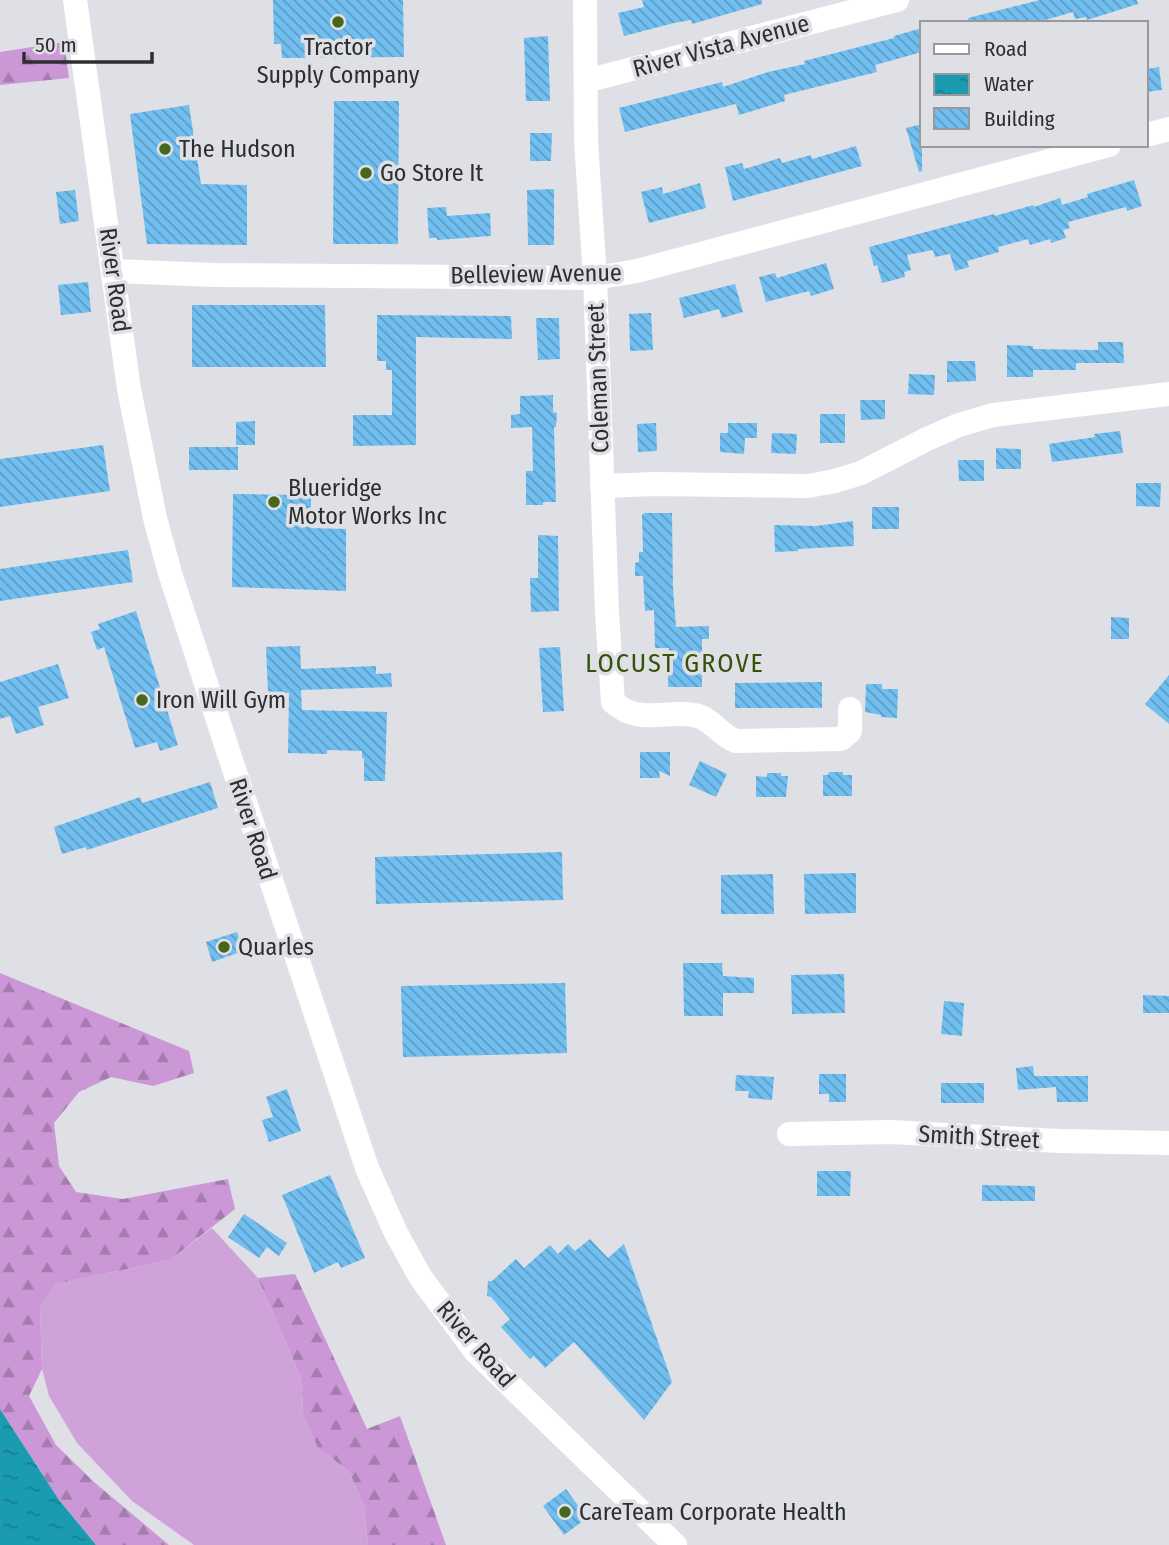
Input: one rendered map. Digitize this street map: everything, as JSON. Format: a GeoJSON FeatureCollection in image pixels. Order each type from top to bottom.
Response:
{"type":"FeatureCollection","features":[{"type":"Feature","properties":{"kind":"street","name":"River Road"},"geometry":{"type":"LineString","coordinates":[[75,0],[129,390],[140,451],[170,573],[374,1187],[421,1278],[476,1352],[675,1545]]}},
{"type":"Feature","properties":{"kind":"street","name":"Coleman Street"},"geometry":{"type":"LineString","coordinates":[[585,0],[586,141],[595,278],[613,702],[632,715],[695,715],[736,741],[841,739],[850,731],[850,709]]}},
{"type":"Feature","properties":{"kind":"street","name":"River Vista Avenue"},"geometry":{"type":"LineString","coordinates":[[586,80],[897,0]]}},
{"type":"Feature","properties":{"kind":"street"},"geometry":{"type":"LineString","coordinates":[[1148,134],[1169,129]]}},
{"type":"Feature","properties":{"kind":"street","name":"Belleview Avenue"},"geometry":{"type":"LineString","coordinates":[[114,271],[345,277],[595,278],[636,271],[1101,147]]}},
{"type":"Feature","properties":{"kind":"street"},"geometry":{"type":"LineString","coordinates":[[602,486],[808,486],[861,473],[959,425],[993,415],[1169,394]]}},
{"type":"Feature","properties":{"kind":"street","name":"Smith Street"},"geometry":{"type":"LineString","coordinates":[[789,1134],[891,1132],[1060,1141],[1169,1143]]}},
{"type":"Feature","properties":{"kind":"shaded area"},"geometry":{"type":"Polygon","coordinates":[[[212,1228],[258,1278],[302,1380],[303,1414],[318,1448],[349,1471],[364,1506],[368,1545],[194,1545],[132,1501],[77,1443],[49,1396],[42,1369],[40,1306],[56,1284],[170,1260],[212,1228]]]}},
{"type":"Feature","properties":{"kind":"green space"},"geometry":{"type":"Polygon","coordinates":[[[64,42],[69,78],[0,85],[0,52],[64,42]]]}},
{"type":"Feature","properties":{"kind":"green space"},"geometry":{"type":"Polygon","coordinates":[[[0,973],[189,1051],[194,1073],[153,1086],[111,1077],[79,1092],[54,1123],[59,1166],[76,1192],[123,1199],[228,1179],[235,1209],[170,1260],[56,1284],[40,1306],[42,1369],[29,1396],[56,1445],[94,1482],[169,1545],[96,1545],[59,1500],[0,1409],[0,973]]]}},
{"type":"Feature","properties":{"kind":"green space"},"geometry":{"type":"Polygon","coordinates":[[[295,1274],[367,1429],[400,1416],[446,1545],[368,1545],[364,1506],[349,1471],[318,1448],[303,1414],[302,1380],[258,1278],[295,1274]]]}},
{"type":"Feature","properties":{"kind":"water"},"geometry":{"type":"Polygon","coordinates":[[[0,1409],[59,1500],[96,1545],[0,1545],[0,1409]]]}},
{"type":"Feature","properties":{"kind":"building","name":"Tractor Supply Company"},"geometry":{"type":"Polygon","coordinates":[[[273,0],[403,0],[404,57],[282,58],[281,44],[274,44],[273,0]]]}},
{"type":"Feature","properties":{"kind":"building"},"geometry":{"type":"Polygon","coordinates":[[[642,0],[762,0],[762,4],[692,24],[691,20],[674,23],[624,36],[618,13],[644,7],[642,0]]]}},
{"type":"Feature","properties":{"kind":"building"},"geometry":{"type":"Polygon","coordinates":[[[1040,0],[1137,0],[1138,4],[1087,20],[1086,17],[1075,19],[1073,12],[1042,21],[969,21],[968,18],[1040,0]]]}},
{"type":"Feature","properties":{"kind":"building"},"geometry":{"type":"Polygon","coordinates":[[[920,29],[920,53],[875,65],[877,72],[784,95],[785,101],[739,115],[736,104],[625,132],[619,108],[722,82],[723,87],[920,29]]]}},
{"type":"Feature","properties":{"kind":"building"},"geometry":{"type":"Polygon","coordinates":[[[548,36],[550,101],[526,101],[524,38],[548,36]]]}},
{"type":"Feature","properties":{"kind":"building"},"geometry":{"type":"Polygon","coordinates":[[[1159,67],[1162,90],[1148,92],[1148,69],[1159,67]]]}},
{"type":"Feature","properties":{"kind":"building","name":"Go Store It"},"geometry":{"type":"Polygon","coordinates":[[[334,101],[399,101],[398,244],[333,244],[334,101]]]}},
{"type":"Feature","properties":{"kind":"building","name":"The Hudson"},"geometry":{"type":"Polygon","coordinates":[[[189,105],[201,184],[247,185],[247,245],[147,244],[130,114],[189,105]]]}},
{"type":"Feature","properties":{"kind":"building"},"geometry":{"type":"Polygon","coordinates":[[[920,124],[922,171],[919,172],[906,128],[920,124]]]}},
{"type":"Feature","properties":{"kind":"building"},"geometry":{"type":"Polygon","coordinates":[[[530,133],[552,133],[551,161],[530,161],[530,133]]]}},
{"type":"Feature","properties":{"kind":"building"},"geometry":{"type":"Polygon","coordinates":[[[856,146],[862,166],[733,201],[725,167],[742,163],[744,169],[780,158],[782,163],[811,155],[812,159],[856,146]]]}},
{"type":"Feature","properties":{"kind":"building"},"geometry":{"type":"Polygon","coordinates":[[[1134,180],[1142,206],[1127,211],[1126,207],[1068,222],[1070,228],[1063,230],[1066,238],[1051,243],[1050,239],[1030,245],[1028,239],[998,247],[999,252],[967,261],[969,267],[955,271],[950,254],[935,257],[933,250],[907,255],[911,270],[904,272],[905,277],[882,283],[877,265],[874,266],[869,247],[994,214],[995,216],[1033,205],[1034,207],[1060,198],[1062,205],[1088,197],[1087,194],[1134,180]]]}},
{"type":"Feature","properties":{"kind":"building"},"geometry":{"type":"Polygon","coordinates":[[[700,183],[706,208],[649,223],[641,192],[662,187],[663,194],[700,183]]]}},
{"type":"Feature","properties":{"kind":"building"},"geometry":{"type":"Polygon","coordinates":[[[554,189],[554,245],[528,245],[527,190],[554,189]]]}},
{"type":"Feature","properties":{"kind":"building"},"geometry":{"type":"Polygon","coordinates":[[[75,190],[79,221],[60,224],[56,192],[75,190]]]}},
{"type":"Feature","properties":{"kind":"building"},"geometry":{"type":"Polygon","coordinates":[[[446,207],[447,216],[490,213],[491,236],[437,240],[429,238],[427,208],[446,207]]]}},
{"type":"Feature","properties":{"kind":"building"},"geometry":{"type":"Polygon","coordinates":[[[826,263],[834,289],[811,296],[809,291],[766,302],[759,277],[775,273],[777,278],[826,263]]]}},
{"type":"Feature","properties":{"kind":"building"},"geometry":{"type":"Polygon","coordinates":[[[88,282],[91,312],[61,315],[58,285],[88,282]]]}},
{"type":"Feature","properties":{"kind":"building"},"geometry":{"type":"Polygon","coordinates":[[[735,284],[743,312],[722,318],[719,309],[684,318],[679,298],[735,284]]]}},
{"type":"Feature","properties":{"kind":"building"},"geometry":{"type":"Polygon","coordinates":[[[192,305],[325,305],[326,367],[192,367],[192,305]]]}},
{"type":"Feature","properties":{"kind":"building"},"geometry":{"type":"Polygon","coordinates":[[[651,313],[653,350],[630,351],[629,314],[651,313]]]}},
{"type":"Feature","properties":{"kind":"building"},"geometry":{"type":"Polygon","coordinates":[[[377,315],[511,316],[512,339],[416,337],[416,445],[353,446],[353,415],[392,415],[392,370],[386,370],[386,361],[377,361],[377,315]]]}},
{"type":"Feature","properties":{"kind":"building"},"geometry":{"type":"Polygon","coordinates":[[[536,318],[559,318],[560,359],[538,360],[536,318]]]}},
{"type":"Feature","properties":{"kind":"building"},"geometry":{"type":"Polygon","coordinates":[[[1098,342],[1123,342],[1124,363],[1076,363],[1076,370],[1033,370],[1033,377],[1007,377],[1007,345],[1033,346],[1033,349],[1098,350],[1098,342]]]}},
{"type":"Feature","properties":{"kind":"building"},"geometry":{"type":"Polygon","coordinates":[[[947,361],[975,361],[976,381],[947,382],[947,361]]]}},
{"type":"Feature","properties":{"kind":"building"},"geometry":{"type":"Polygon","coordinates":[[[909,374],[935,375],[934,395],[908,394],[909,374]]]}},
{"type":"Feature","properties":{"kind":"building"},"geometry":{"type":"Polygon","coordinates":[[[553,395],[553,412],[557,413],[554,427],[556,502],[526,505],[526,471],[533,471],[532,427],[511,428],[511,415],[520,414],[520,396],[553,395]]]}},
{"type":"Feature","properties":{"kind":"building"},"geometry":{"type":"Polygon","coordinates":[[[860,400],[885,400],[885,419],[861,420],[860,400]]]}},
{"type":"Feature","properties":{"kind":"building"},"geometry":{"type":"Polygon","coordinates":[[[820,414],[845,414],[845,443],[820,443],[820,414]]]}},
{"type":"Feature","properties":{"kind":"building"},"geometry":{"type":"Polygon","coordinates":[[[255,421],[255,445],[236,445],[236,422],[255,421]]]}},
{"type":"Feature","properties":{"kind":"building"},"geometry":{"type":"Polygon","coordinates":[[[656,423],[657,451],[638,452],[637,424],[656,423]]]}},
{"type":"Feature","properties":{"kind":"building"},"geometry":{"type":"Polygon","coordinates":[[[728,423],[757,423],[757,438],[745,438],[744,454],[720,452],[720,433],[728,433],[728,423]]]}},
{"type":"Feature","properties":{"kind":"building"},"geometry":{"type":"Polygon","coordinates":[[[1120,431],[1123,453],[1052,462],[1049,444],[1120,431]]]}},
{"type":"Feature","properties":{"kind":"building"},"geometry":{"type":"Polygon","coordinates":[[[772,433],[797,434],[796,454],[771,453],[772,433]]]}},
{"type":"Feature","properties":{"kind":"building"},"geometry":{"type":"Polygon","coordinates":[[[103,445],[110,491],[0,507],[0,459],[103,445]]]}},
{"type":"Feature","properties":{"kind":"building"},"geometry":{"type":"Polygon","coordinates":[[[189,447],[238,447],[238,470],[189,470],[189,447]]]}},
{"type":"Feature","properties":{"kind":"building"},"geometry":{"type":"Polygon","coordinates":[[[996,448],[1021,449],[1021,469],[996,469],[996,448]]]}},
{"type":"Feature","properties":{"kind":"building"},"geometry":{"type":"Polygon","coordinates":[[[958,460],[984,460],[984,481],[959,481],[958,460]]]}},
{"type":"Feature","properties":{"kind":"building"},"geometry":{"type":"Polygon","coordinates":[[[1136,483],[1161,483],[1160,507],[1136,506],[1136,483]]]}},
{"type":"Feature","properties":{"kind":"building"},"geometry":{"type":"Polygon","coordinates":[[[233,494],[311,495],[311,528],[346,529],[346,591],[232,587],[233,494]]]}},
{"type":"Feature","properties":{"kind":"building"},"geometry":{"type":"Polygon","coordinates":[[[872,507],[899,507],[899,529],[872,529],[872,507]]]}},
{"type":"Feature","properties":{"kind":"building"},"geometry":{"type":"Polygon","coordinates":[[[644,513],[672,513],[676,627],[709,626],[709,639],[702,639],[702,687],[668,687],[669,648],[655,648],[654,610],[645,611],[643,576],[635,576],[635,563],[639,562],[639,552],[643,552],[644,513]]]}},
{"type":"Feature","properties":{"kind":"building"},"geometry":{"type":"Polygon","coordinates":[[[853,521],[854,546],[775,552],[774,525],[816,526],[853,521]]]}},
{"type":"Feature","properties":{"kind":"building"},"geometry":{"type":"Polygon","coordinates":[[[538,535],[558,536],[559,611],[531,612],[530,578],[538,578],[538,535]]]}},
{"type":"Feature","properties":{"kind":"building"},"geometry":{"type":"Polygon","coordinates":[[[128,550],[133,582],[0,601],[0,569],[128,550]]]}},
{"type":"Feature","properties":{"kind":"building","name":"Iron Will Gym"},"geometry":{"type":"Polygon","coordinates":[[[136,611],[178,745],[160,751],[157,742],[135,748],[104,647],[97,650],[91,632],[100,629],[98,624],[136,611]]]}},
{"type":"Feature","properties":{"kind":"building"},"geometry":{"type":"Polygon","coordinates":[[[1111,617],[1129,618],[1129,639],[1111,639],[1111,617]]]}},
{"type":"Feature","properties":{"kind":"building"},"geometry":{"type":"Polygon","coordinates":[[[300,646],[301,669],[376,666],[376,674],[391,673],[392,687],[301,690],[302,710],[387,712],[385,781],[364,781],[362,751],[288,753],[289,693],[268,693],[266,647],[300,646]]]}},
{"type":"Feature","properties":{"kind":"building"},"geometry":{"type":"Polygon","coordinates":[[[560,647],[564,711],[543,712],[539,648],[560,647]]]}},
{"type":"Feature","properties":{"kind":"building"},"geometry":{"type":"Polygon","coordinates":[[[58,664],[69,698],[38,707],[44,725],[16,734],[10,716],[0,719],[0,682],[58,664]]]}},
{"type":"Feature","properties":{"kind":"building"},"geometry":{"type":"Polygon","coordinates":[[[1169,675],[1169,724],[1145,704],[1169,675]]]}},
{"type":"Feature","properties":{"kind":"building"},"geometry":{"type":"Polygon","coordinates":[[[822,682],[822,708],[735,708],[735,683],[822,682]]]}},
{"type":"Feature","properties":{"kind":"building"},"geometry":{"type":"Polygon","coordinates":[[[866,684],[882,684],[882,689],[898,689],[897,718],[865,712],[866,684]]]}},
{"type":"Feature","properties":{"kind":"building"},"geometry":{"type":"Polygon","coordinates":[[[640,752],[670,752],[670,776],[659,771],[660,778],[640,778],[640,752]]]}},
{"type":"Feature","properties":{"kind":"building"},"geometry":{"type":"Polygon","coordinates":[[[700,761],[727,774],[716,797],[689,785],[700,761]]]}},
{"type":"Feature","properties":{"kind":"building"},"geometry":{"type":"Polygon","coordinates":[[[829,772],[852,775],[852,796],[823,796],[823,775],[828,775],[829,772]]]}},
{"type":"Feature","properties":{"kind":"building"},"geometry":{"type":"Polygon","coordinates":[[[767,773],[788,776],[786,797],[756,797],[756,776],[767,777],[767,773]]]}},
{"type":"Feature","properties":{"kind":"building"},"geometry":{"type":"Polygon","coordinates":[[[210,782],[218,808],[87,850],[86,847],[62,854],[54,827],[140,797],[142,803],[210,782]]]}},
{"type":"Feature","properties":{"kind":"building"},"geometry":{"type":"Polygon","coordinates":[[[562,852],[563,900],[376,904],[375,857],[562,852]]]}},
{"type":"Feature","properties":{"kind":"building"},"geometry":{"type":"Polygon","coordinates":[[[856,873],[856,913],[805,914],[804,874],[856,873]]]}},
{"type":"Feature","properties":{"kind":"building"},"geometry":{"type":"Polygon","coordinates":[[[773,874],[774,914],[721,914],[721,875],[773,874]]]}},
{"type":"Feature","properties":{"kind":"building","name":"Quarles"},"geometry":{"type":"Polygon","coordinates":[[[237,932],[243,951],[212,962],[206,942],[237,932]]]}},
{"type":"Feature","properties":{"kind":"building"},"geometry":{"type":"Polygon","coordinates":[[[683,963],[722,963],[723,976],[754,978],[754,993],[723,993],[723,1016],[684,1016],[683,963]]]}},
{"type":"Feature","properties":{"kind":"building"},"geometry":{"type":"Polygon","coordinates":[[[844,974],[845,1013],[792,1014],[791,975],[844,974]]]}},
{"type":"Feature","properties":{"kind":"building"},"geometry":{"type":"Polygon","coordinates":[[[565,983],[567,1053],[403,1057],[401,986],[565,983]]]}},
{"type":"Feature","properties":{"kind":"building"},"geometry":{"type":"Polygon","coordinates":[[[1143,995],[1169,996],[1169,1013],[1143,1013],[1143,995]]]}},
{"type":"Feature","properties":{"kind":"building"},"geometry":{"type":"Polygon","coordinates":[[[944,1001],[964,1003],[962,1036],[941,1034],[944,1001]]]}},
{"type":"Feature","properties":{"kind":"building"},"geometry":{"type":"Polygon","coordinates":[[[1033,1066],[1034,1076],[1088,1076],[1088,1102],[1057,1102],[1056,1087],[1018,1090],[1016,1068],[1033,1066]]]}},
{"type":"Feature","properties":{"kind":"building"},"geometry":{"type":"Polygon","coordinates":[[[819,1074],[846,1074],[846,1102],[829,1102],[829,1094],[819,1094],[819,1074]]]}},
{"type":"Feature","properties":{"kind":"building"},"geometry":{"type":"Polygon","coordinates":[[[736,1075],[774,1077],[772,1100],[748,1098],[749,1091],[735,1091],[736,1075]]]}},
{"type":"Feature","properties":{"kind":"building"},"geometry":{"type":"Polygon","coordinates":[[[941,1083],[984,1083],[984,1103],[941,1103],[941,1083]]]}},
{"type":"Feature","properties":{"kind":"building"},"geometry":{"type":"Polygon","coordinates":[[[287,1089],[301,1131],[269,1142],[262,1120],[273,1117],[266,1097],[287,1089]]]}},
{"type":"Feature","properties":{"kind":"building"},"geometry":{"type":"Polygon","coordinates":[[[817,1171],[851,1171],[850,1196],[817,1196],[817,1171]]]}},
{"type":"Feature","properties":{"kind":"building"},"geometry":{"type":"Polygon","coordinates":[[[330,1175],[365,1258],[341,1268],[338,1262],[314,1273],[282,1195],[330,1175]]]}},
{"type":"Feature","properties":{"kind":"building"},"geometry":{"type":"Polygon","coordinates":[[[982,1185],[1035,1186],[1035,1201],[982,1201],[982,1185]]]}},
{"type":"Feature","properties":{"kind":"building"},"geometry":{"type":"Polygon","coordinates":[[[244,1214],[287,1243],[279,1256],[267,1247],[259,1258],[228,1237],[244,1214]]]}},
{"type":"Feature","properties":{"kind":"building"},"geometry":{"type":"Polygon","coordinates":[[[590,1239],[608,1258],[624,1244],[672,1382],[644,1420],[574,1342],[545,1368],[534,1356],[530,1359],[501,1327],[510,1319],[491,1297],[487,1296],[488,1281],[492,1281],[516,1259],[524,1268],[550,1245],[558,1254],[568,1244],[575,1251],[590,1239]]]}},
{"type":"Feature","properties":{"kind":"building","name":"CareTeam Corporate Health"},"geometry":{"type":"Polygon","coordinates":[[[566,1489],[587,1518],[564,1535],[543,1506],[566,1489]]]}},
{"type":"Feature","properties":{"kind":"place","name":"Tractor Supply Company"},"geometry":{"type":"Point","coordinates":[338,22]}},
{"type":"Feature","properties":{"kind":"place","name":"The Hudson"},"geometry":{"type":"Point","coordinates":[165,149]}},
{"type":"Feature","properties":{"kind":"place","name":"Go Store It"},"geometry":{"type":"Point","coordinates":[366,173]}},
{"type":"Feature","properties":{"kind":"place","name":"Blueridge Motor Works Inc"},"geometry":{"type":"Point","coordinates":[274,502]}},
{"type":"Feature","properties":{"kind":"place","name":"Iron Will Gym"},"geometry":{"type":"Point","coordinates":[142,700]}},
{"type":"Feature","properties":{"kind":"place","name":"Quarles"},"geometry":{"type":"Point","coordinates":[224,947]}},
{"type":"Feature","properties":{"kind":"place","name":"CareTeam Corporate Health"},"geometry":{"type":"Point","coordinates":[565,1512]}},
{"type":"Feature","properties":{"kind":"district","name":"LOCUST GROVE"},"geometry":{"type":"Point","coordinates":[675,663]}}]}
